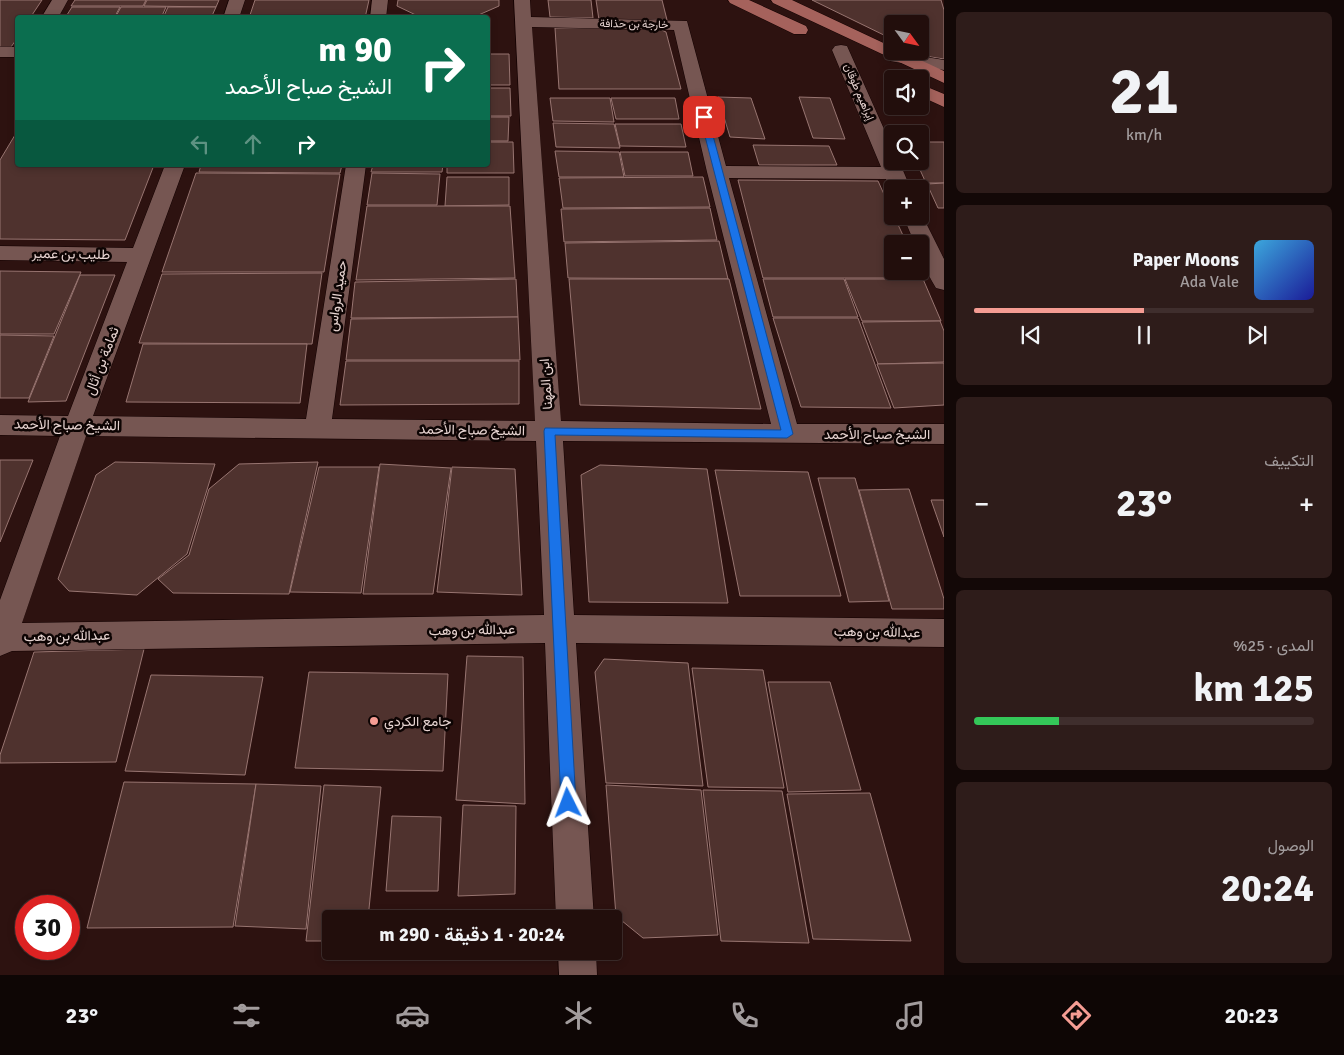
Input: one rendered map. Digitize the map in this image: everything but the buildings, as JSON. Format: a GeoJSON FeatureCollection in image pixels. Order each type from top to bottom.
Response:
{"type":"FeatureCollection","features":[{"type":"Feature","properties":{"kind":"main road"},"geometry":{"type":"LineString","coordinates":[[736,0],[866,62]]}},
{"type":"Feature","properties":{"kind":"main road"},"geometry":{"type":"LineString","coordinates":[[780,0],[884,51]]}},
{"type":"Feature","properties":{"kind":"main road"},"geometry":{"type":"LineString","coordinates":[[903,60],[944,78]]}},
{"type":"Feature","properties":{"kind":"main road"},"geometry":{"type":"LineString","coordinates":[[929,94],[944,101]]}},
{"type":"Feature","properties":{"kind":"street"},"geometry":{"type":"LineString","coordinates":[[51,15],[60,0]]}},
{"type":"Feature","properties":{"kind":"street"},"geometry":{"type":"LineString","coordinates":[[232,15],[237,0]]}},
{"type":"Feature","properties":{"kind":"street"},"geometry":{"type":"LineString","coordinates":[[378,15],[380,0]]}},
{"type":"Feature","properties":{"kind":"street","name":"خارجة بن حذافة"},"geometry":{"type":"LineString","coordinates":[[522,11],[681,25],[717,172],[787,434]]}},
{"type":"Feature","properties":{"kind":"street","name":"ابن المهنا"},"geometry":{"type":"LineString","coordinates":[[522,11],[549,431],[575,910]]}},
{"type":"Feature","properties":{"kind":"street","name":"إبراهيم طوقان"},"geometry":{"type":"LineString","coordinates":[[841,50],[897,180]]}},
{"type":"Feature","properties":{"kind":"street"},"geometry":{"type":"LineString","coordinates":[[0,52],[15,52]]}},
{"type":"Feature","properties":{"kind":"street"},"geometry":{"type":"LineString","coordinates":[[914,60],[944,65]]}},
{"type":"Feature","properties":{"kind":"street","name":"ثمامة بن أثال"},"geometry":{"type":"LineString","coordinates":[[1,639],[77,426],[174,167]]}},
{"type":"Feature","properties":{"kind":"street","name":"حميد الرواس"},"geometry":{"type":"LineString","coordinates":[[318,428],[356,167]]}},
{"type":"Feature","properties":{"kind":"street"},"geometry":{"type":"LineString","coordinates":[[717,172],[884,180]]}},
{"type":"Feature","properties":{"kind":"street"},"geometry":{"type":"LineString","coordinates":[[917,225],[944,283]]}},
{"type":"Feature","properties":{"kind":"street","name":"طليب بن عمير"},"geometry":{"type":"LineString","coordinates":[[0,253],[141,255]]}},
{"type":"Feature","properties":{"kind":"street","name":"الشيخ صباح الأحمد"},"geometry":{"type":"LineString","coordinates":[[0,425],[944,434]]}},
{"type":"Feature","properties":{"kind":"street","name":"عبدالله بن وهب"},"geometry":{"type":"LineString","coordinates":[[1,639],[559,629],[944,633]]}},
{"type":"Feature","properties":{"kind":"street"},"geometry":{"type":"LineString","coordinates":[[577,960],[578,975]]}},
{"type":"Feature","properties":{"kind":"place","name":"جامع الكردي"},"geometry":{"type":"Point","coordinates":[374,721]}},
{"type":"Feature","properties":{"kind":"route"},"geometry":{"type":"LineString","coordinates":[[568,803],[549,431],[787,434],[704,117]]}}]}
